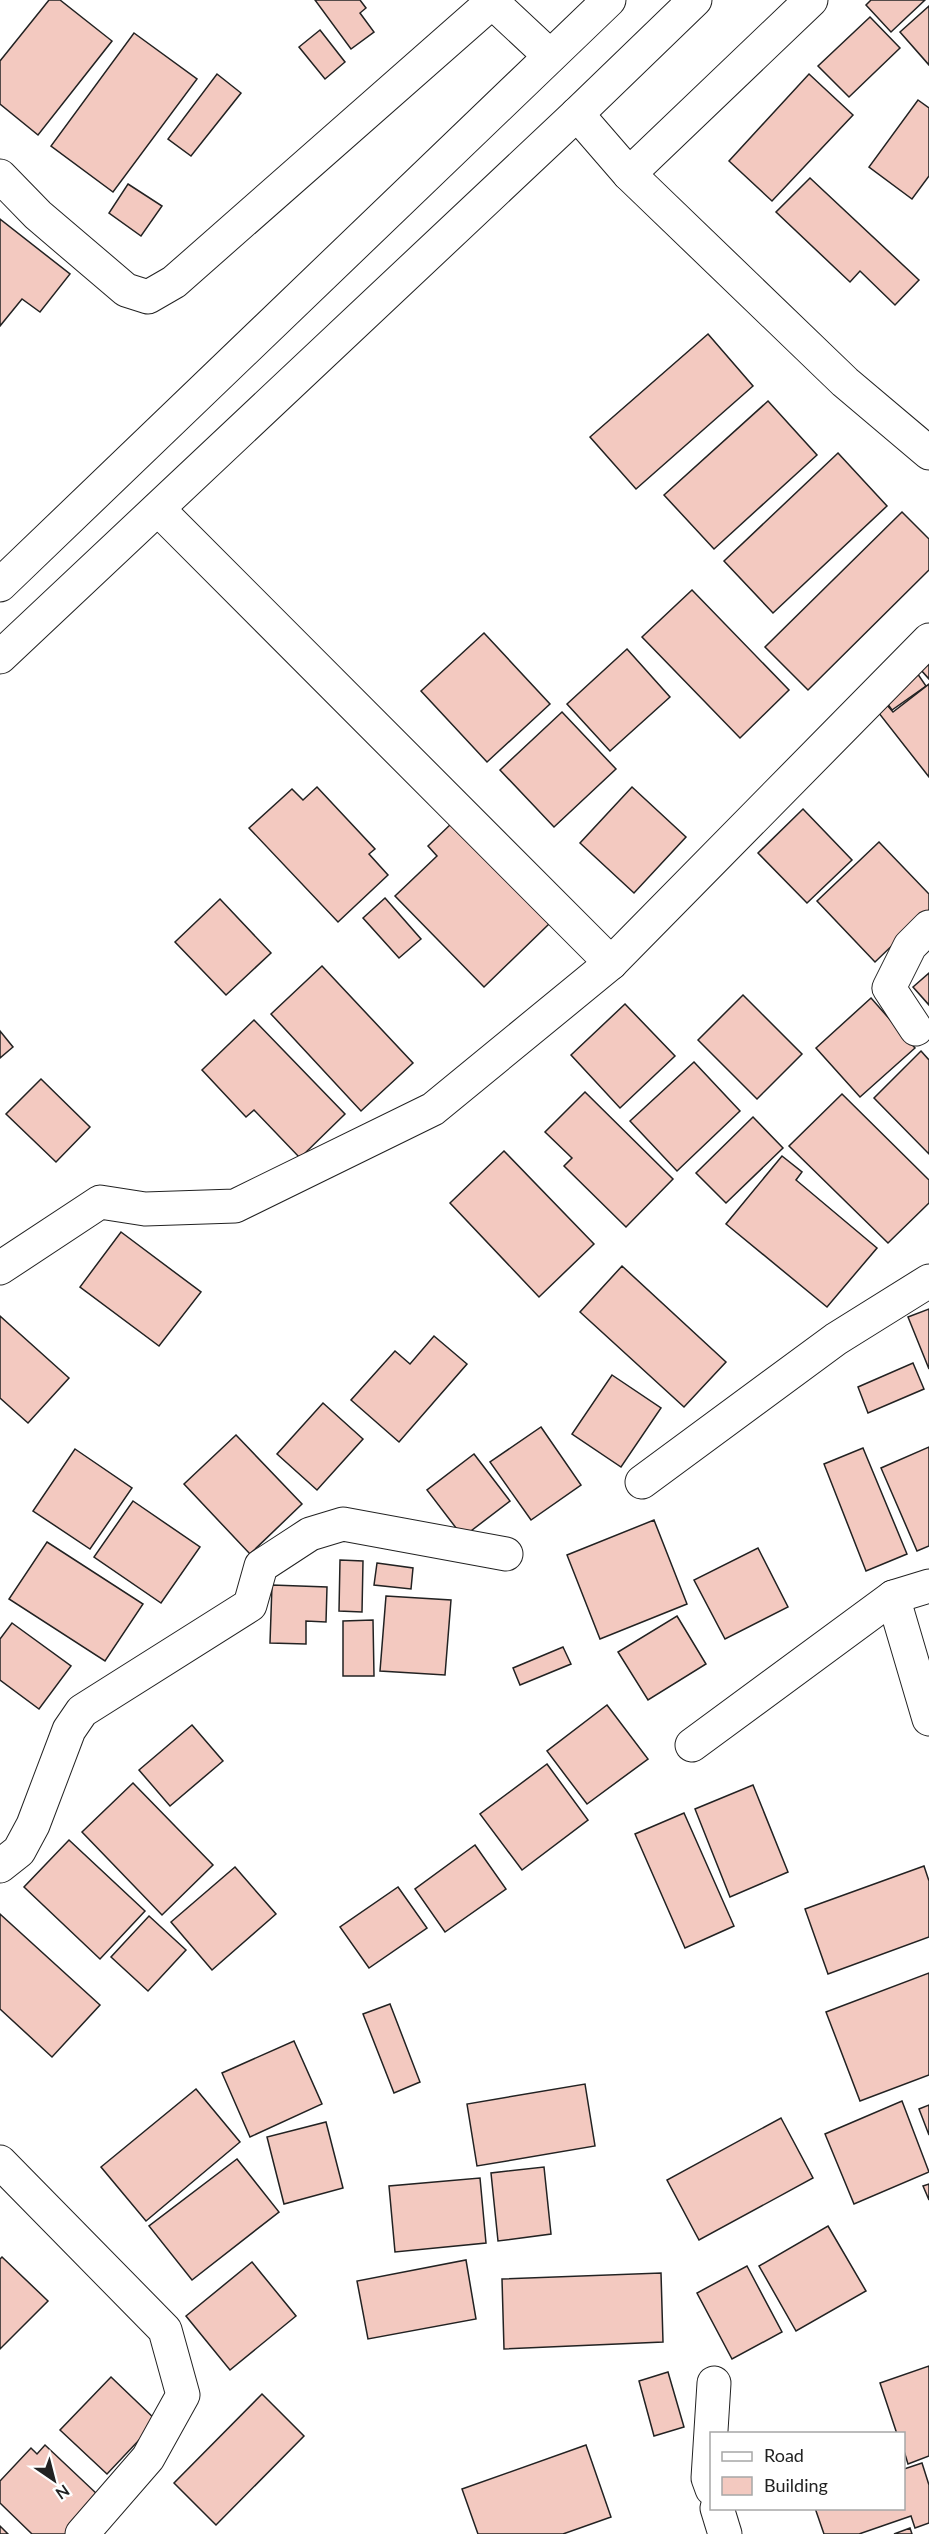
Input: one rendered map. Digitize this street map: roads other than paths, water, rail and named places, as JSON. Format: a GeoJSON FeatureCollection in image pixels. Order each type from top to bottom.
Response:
{"type":"FeatureCollection","features":[{"type":"Feature","properties":{"kind":"main road"},"geometry":{"type":"LineString","coordinates":[[0,585],[609,0]]}},
{"type":"Feature","properties":{"kind":"main road"},"geometry":{"type":"LineString","coordinates":[[0,657],[695,0]]}},
{"type":"Feature","properties":{"kind":"main road"},"geometry":{"type":"LineString","coordinates":[[629,174],[811,0]]}},
{"type":"Feature","properties":{"kind":"main road"},"geometry":{"type":"LineString","coordinates":[[0,176],[38,215],[126,290],[148,297],[174,282],[491,1],[550,56]]}},
{"type":"Feature","properties":{"kind":"main road"},"geometry":{"type":"LineString","coordinates":[[577,114],[629,174],[845,382],[929,453]]}},
{"type":"Feature","properties":{"kind":"main road"},"geometry":{"type":"LineString","coordinates":[[158,509],[611,963]]}},
{"type":"Feature","properties":{"kind":"main road"},"geometry":{"type":"LineString","coordinates":[[0,1268],[100,1202],[145,1209],[234,1206],[433,1109],[611,963],[929,640]]}},
{"type":"Feature","properties":{"kind":"main road"},"geometry":{"type":"LineString","coordinates":[[916,1029],[889,988],[910,946],[929,927]]}},
{"type":"Feature","properties":{"kind":"main road"},"geometry":{"type":"LineString","coordinates":[[642,1482],[836,1339],[929,1281]]}},
{"type":"Feature","properties":{"kind":"main road"},"geometry":{"type":"LineString","coordinates":[[0,1866],[19,1851],[33,1825],[69,1730],[82,1711],[250,1605],[261,1566],[309,1534],[343,1524],[506,1554]]}},
{"type":"Feature","properties":{"kind":"main road"},"geometry":{"type":"LineString","coordinates":[[692,1745],[893,1597],[929,1586]]}},
{"type":"Feature","properties":{"kind":"main road"},"geometry":{"type":"LineString","coordinates":[[893,1597],[929,1719]]}},
{"type":"Feature","properties":{"kind":"main road"},"geometry":{"type":"LineString","coordinates":[[0,2162],[165,2330],[183,2395],[148,2458],[82,2534]]}},
{"type":"Feature","properties":{"kind":"main road"},"geometry":{"type":"LineString","coordinates":[[711,2432],[714,2383]]}},
{"type":"Feature","properties":{"kind":"main road"},"geometry":{"type":"LineString","coordinates":[[710,2446],[708,2478],[710,2485]]}},
{"type":"Feature","properties":{"kind":"main road"},"geometry":{"type":"LineString","coordinates":[[718,2510],[725,2534]]}}]}
